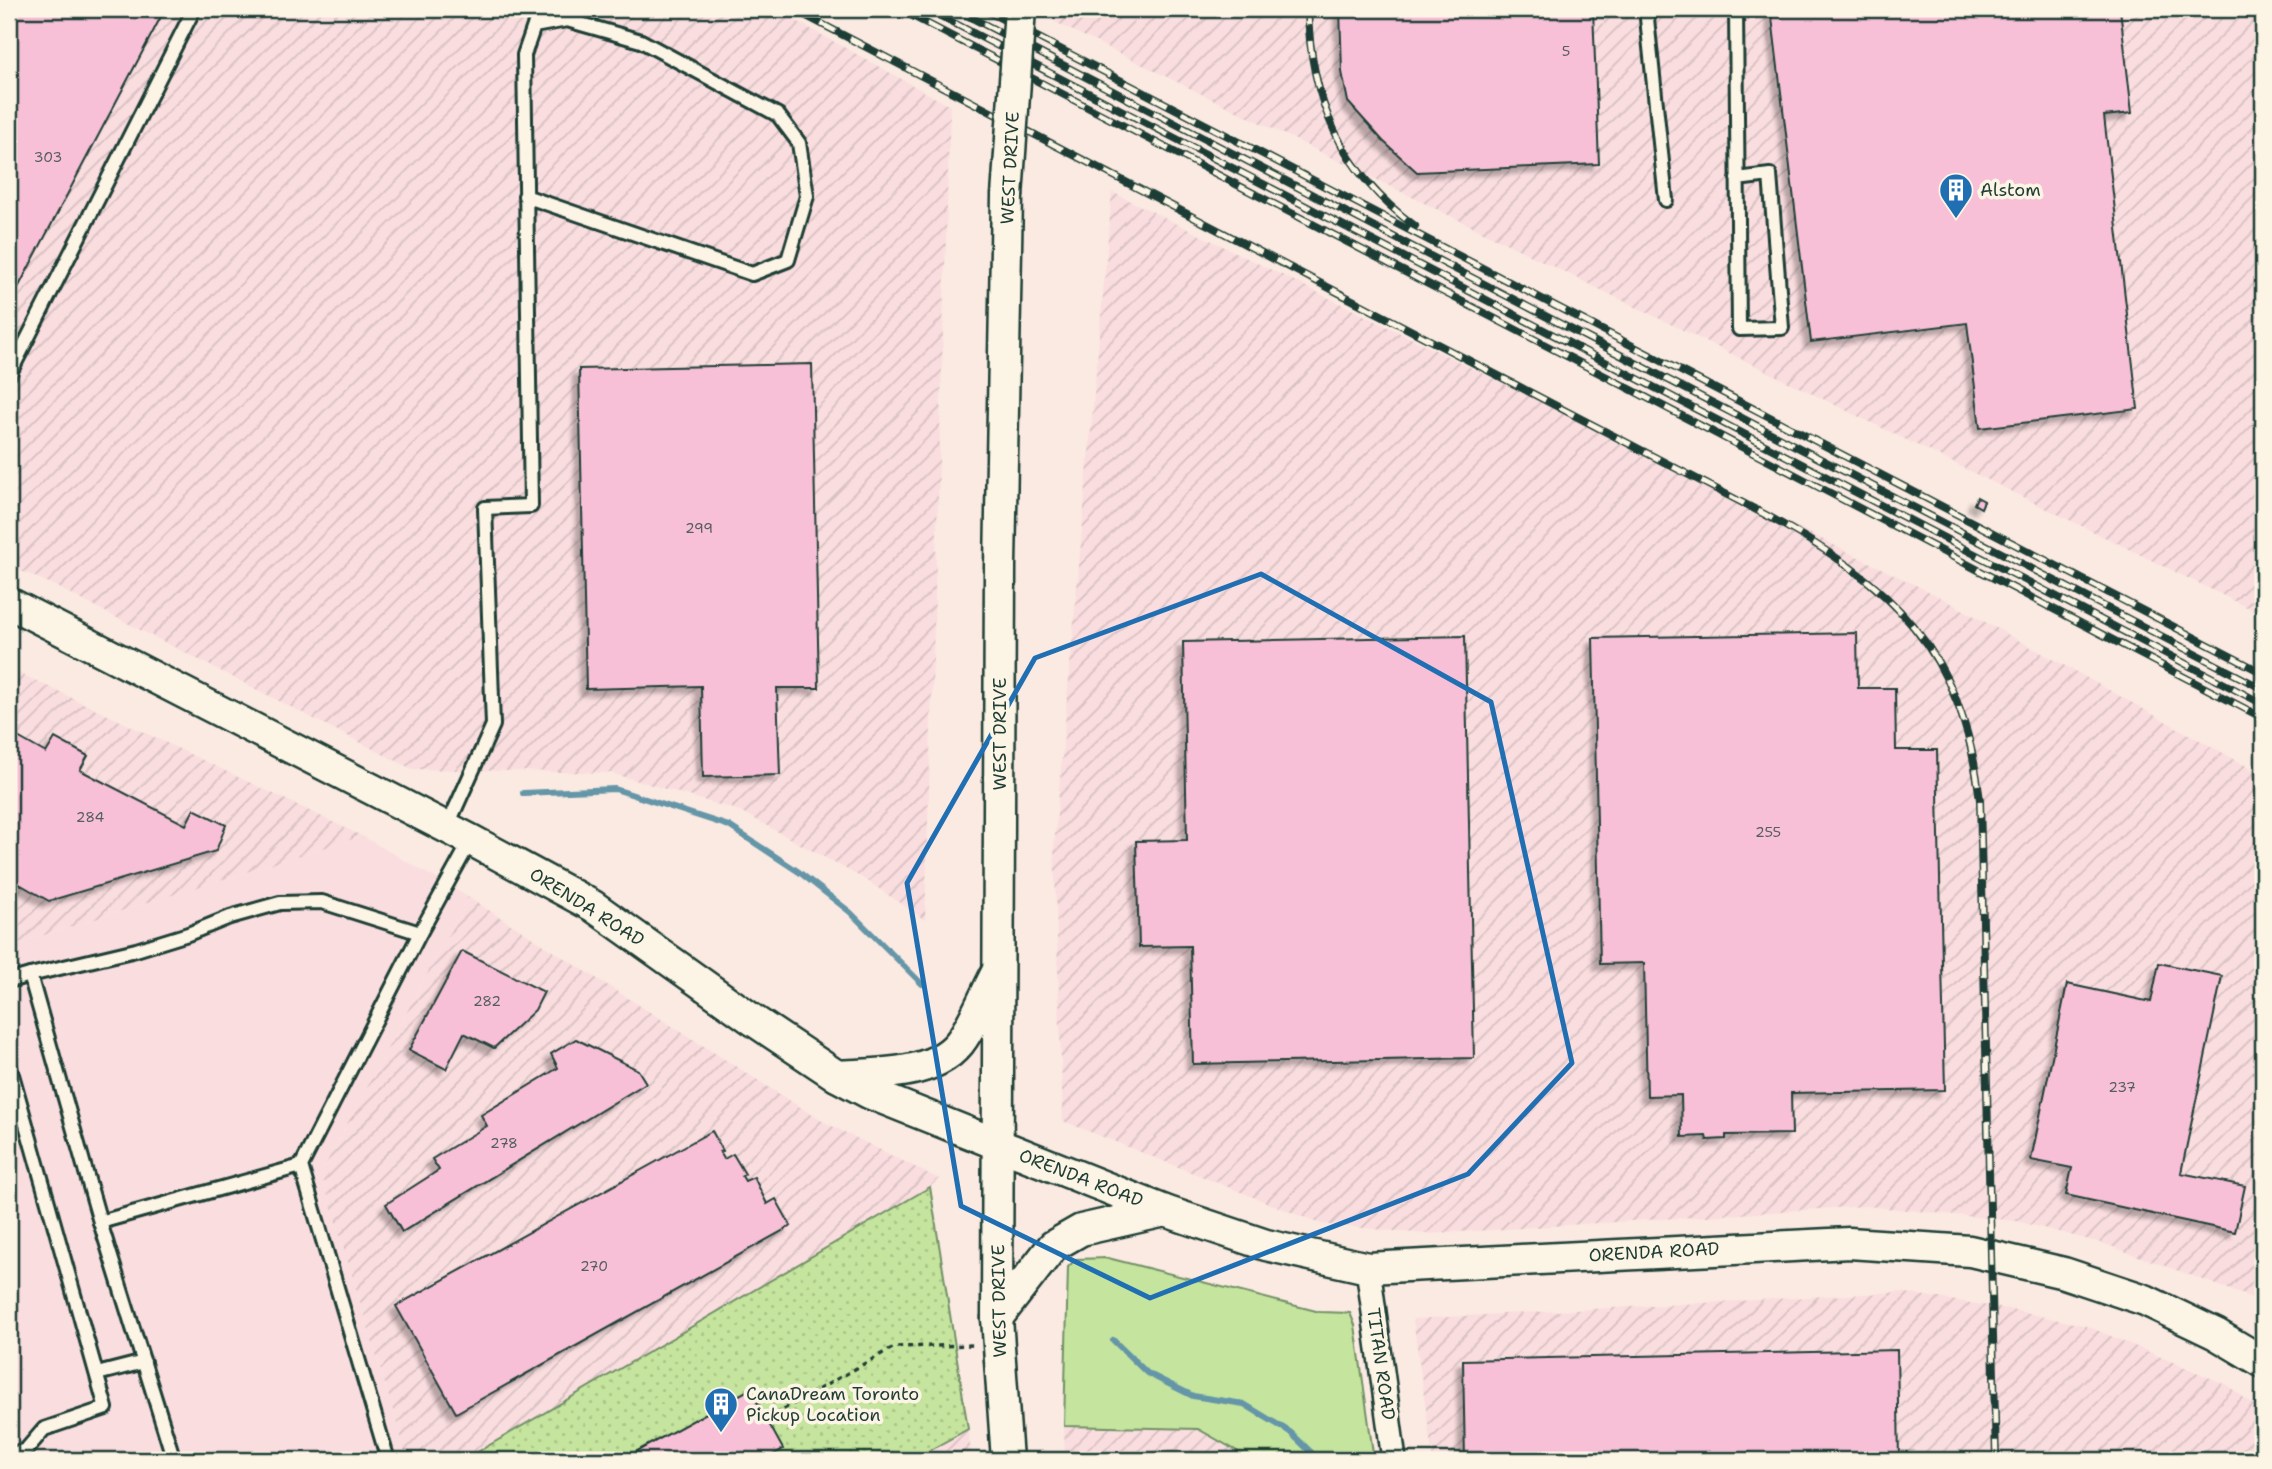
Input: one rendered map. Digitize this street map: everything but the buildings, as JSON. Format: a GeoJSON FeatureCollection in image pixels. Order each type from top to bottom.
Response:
{"type":"FeatureCollection","features":[{"type":"Feature","properties":{"kind":"street","name":"WEST DRIVE"},"geometry":{"type":"LineString","coordinates":[[1007,1460],[999,1333],[1000,566],[1007,196],[1020,9]]}},
{"type":"Feature","properties":{"kind":"street","name":"ORENDA ROAD"},"geometry":{"type":"LineString","coordinates":[[9,603],[459,834],[593,906],[753,1020],[869,1094],[1165,1211],[1266,1245],[1368,1268],[1835,1244],[1918,1246],[1970,1251],[2064,1273],[2145,1300],[2216,1334],[2263,1362]]}},
{"type":"Feature","properties":{"kind":"street"},"geometry":{"type":"LineString","coordinates":[[837,1076],[922,1067],[950,1054],[963,1039],[999,967]]}},
{"type":"Feature","properties":{"kind":"street"},"geometry":{"type":"LineString","coordinates":[[999,1333],[1053,1245],[1081,1230],[1165,1211]]}},
{"type":"Feature","properties":{"kind":"street","name":"TITAN ROAD"},"geometry":{"type":"LineString","coordinates":[[1368,1268],[1394,1460]]}},
{"type":"Feature","properties":{"kind":"lane"},"geometry":{"type":"LineString","coordinates":[[9,375],[194,9]]}},
{"type":"Feature","properties":{"kind":"lane"},"geometry":{"type":"LineString","coordinates":[[1646,9],[1667,200]]}},
{"type":"Feature","properties":{"kind":"lane"},"geometry":{"type":"LineString","coordinates":[[1736,9],[1737,179],[1739,329],[1782,328],[1770,175],[1737,179]]}},
{"type":"Feature","properties":{"kind":"lane"},"geometry":{"type":"LineString","coordinates":[[388,1460],[301,1166],[420,933],[459,834],[493,725],[485,508],[531,506],[526,196],[524,55],[534,26],[567,20],[641,41],[778,115],[799,143],[807,195],[788,260],[752,274],[526,196]]}},
{"type":"Feature","properties":{"kind":"lane"},"geometry":{"type":"LineString","coordinates":[[9,981],[136,950],[188,934],[230,917],[280,903],[322,902],[420,933]]}},
{"type":"Feature","properties":{"kind":"lane"},"geometry":{"type":"LineString","coordinates":[[30,975],[100,1222],[174,1460]]}},
{"type":"Feature","properties":{"kind":"lane"},"geometry":{"type":"LineString","coordinates":[[9,1064],[106,1408],[44,1429],[26,1450],[9,1455]]}},
{"type":"Feature","properties":{"kind":"lane"},"geometry":{"type":"LineString","coordinates":[[100,1222],[301,1166]]}},
{"type":"Feature","properties":{"kind":"lane"},"geometry":{"type":"LineString","coordinates":[[97,1374],[144,1362]]}},
{"type":"Feature","properties":{"kind":"path"},"geometry":{"type":"LineString","coordinates":[[766,1419],[894,1347],[967,1345],[999,1333]]}},
{"type":"Feature","properties":{"kind":"highlighted area"},"geometry":{"type":"Polygon","coordinates":[[[1261,574],[1491,702],[1572,1063],[1468,1174],[1150,1298],[961,1206],[907,883],[1035,658],[1261,574]]]}},
{"type":"Feature","properties":{"kind":"shaded area"},"geometry":{"type":"Polygon","coordinates":[[[9,9],[775,9],[950,106],[925,920],[866,880],[740,811],[611,773],[412,769],[47,582],[9,566],[9,9]]]}},
{"type":"Feature","properties":{"kind":"shaded area"},"geometry":{"type":"Polygon","coordinates":[[[1048,9],[2263,9],[2263,615],[1047,18],[1048,9]]]}},
{"type":"Feature","properties":{"kind":"shaded area"},"geometry":{"type":"Polygon","coordinates":[[[1112,192],[1940,597],[2263,775],[2263,1306],[2250,1297],[2105,1244],[2016,1221],[1866,1206],[1426,1234],[1321,1224],[1063,1121],[1054,847],[1112,192]]]}},
{"type":"Feature","properties":{"kind":"shaded area"},"geometry":{"type":"Polygon","coordinates":[[[9,668],[362,836],[9,946],[9,668]]]}},
{"type":"Feature","properties":{"kind":"shaded area"},"geometry":{"type":"Polygon","coordinates":[[[362,836],[468,897],[321,1173],[408,1460],[9,1460],[9,946],[362,836]]]}},
{"type":"Feature","properties":{"kind":"shaded area"},"geometry":{"type":"Polygon","coordinates":[[[468,897],[822,1121],[939,1179],[930,1187],[464,1460],[408,1460],[321,1173],[468,897]]]}},
{"type":"Feature","properties":{"kind":"shaded area"},"geometry":{"type":"Polygon","coordinates":[[[1900,1292],[2008,1309],[2087,1326],[2227,1385],[2263,1412],[2263,1460],[1433,1460],[1413,1319],[1900,1292]]]}},
{"type":"Feature","properties":{"kind":"shaded area"},"geometry":{"type":"Polygon","coordinates":[[[1064,1426],[1198,1429],[1253,1460],[1065,1460],[1064,1426]]]}},
{"type":"Feature","properties":{"kind":"shaded area"},"geometry":{"type":"Polygon","coordinates":[[[968,1429],[972,1460],[912,1460],[968,1429]]]}},
{"type":"Feature","properties":{"kind":"green space"},"geometry":{"type":"Polygon","coordinates":[[[930,1187],[968,1429],[912,1460],[464,1460],[930,1187]]]}},
{"type":"Feature","properties":{"kind":"green space"},"geometry":{"type":"Polygon","coordinates":[[[1108,1258],[1320,1312],[1350,1313],[1355,1325],[1374,1460],[1253,1460],[1198,1429],[1064,1426],[1068,1267],[1076,1259],[1108,1258]]]}},
{"type":"Feature","properties":{"kind":"waterway"},"geometry":{"type":"LineString","coordinates":[[523,793],[615,789],[729,826],[799,872],[850,912],[922,984]]}},
{"type":"Feature","properties":{"kind":"waterway"},"geometry":{"type":"LineString","coordinates":[[1113,1340],[1147,1373],[1193,1396],[1244,1404],[1290,1432],[1319,1460]]}},
{"type":"Feature","properties":{"kind":"railway"},"geometry":{"type":"LineString","coordinates":[[793,9],[1766,515],[1850,568],[1885,596],[1914,627],[1938,662],[1957,702],[1971,747],[1980,800],[1996,1460]]}},
{"type":"Feature","properties":{"kind":"railway"},"geometry":{"type":"LineString","coordinates":[[899,9],[2263,718]]}},
{"type":"Feature","properties":{"kind":"railway"},"geometry":{"type":"LineString","coordinates":[[927,9],[2263,704]]}},
{"type":"Feature","properties":{"kind":"railway"},"geometry":{"type":"LineString","coordinates":[[955,9],[2263,689]]}},
{"type":"Feature","properties":{"kind":"railway"},"geometry":{"type":"LineString","coordinates":[[983,9],[2263,673]]}},
{"type":"Feature","properties":{"kind":"railway"},"geometry":{"type":"LineString","coordinates":[[1308,9],[1315,73],[1334,131],[1367,182],[1415,226]]}},
{"type":"Feature","properties":{"kind":"place","name":"Alstom"},"geometry":{"type":"Point","coordinates":[1956,220]}},
{"type":"Feature","properties":{"kind":"place","name":"CanaDream Toronto Pickup Location"},"geometry":{"type":"Point","coordinates":[721,1434]}}]}
